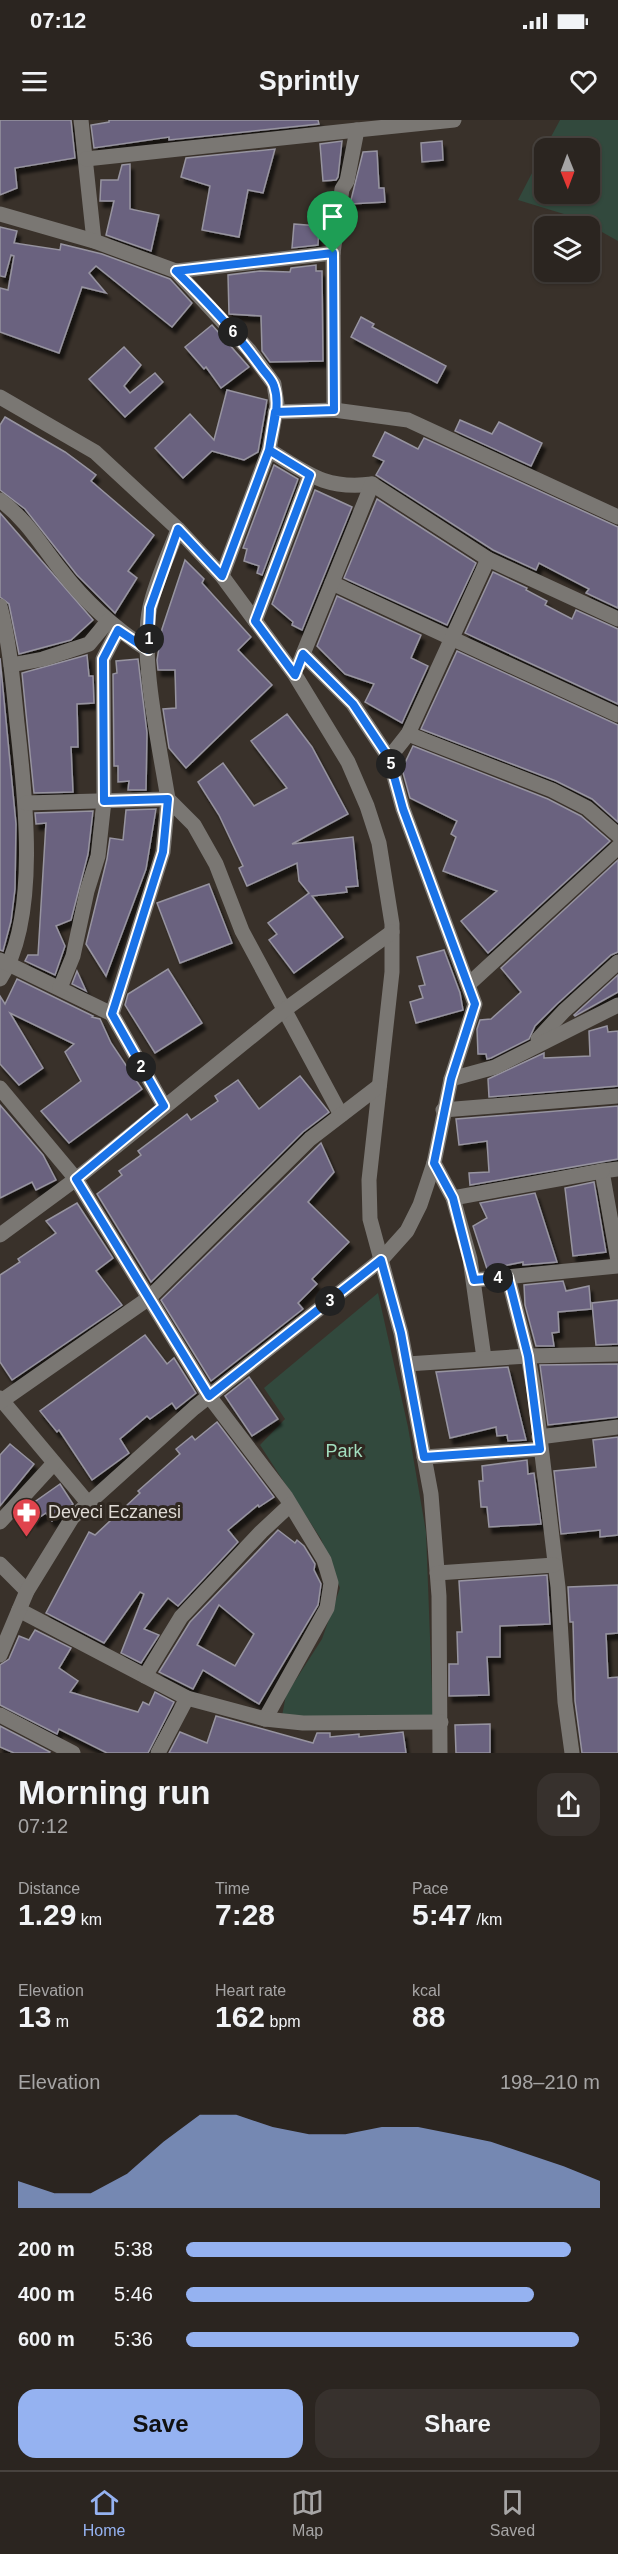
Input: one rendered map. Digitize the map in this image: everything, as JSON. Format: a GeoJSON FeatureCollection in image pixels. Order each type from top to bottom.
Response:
{"type":"FeatureCollection","features":[{"type":"Feature","properties":{"kind":"street"},"geometry":{"type":"LineString","coordinates":[[81,120],[94,241]]}},
{"type":"Feature","properties":{"kind":"street"},"geometry":{"type":"LineString","coordinates":[[86,159],[454,120]]}},
{"type":"Feature","properties":{"kind":"street"},"geometry":{"type":"LineString","coordinates":[[334,410],[333,253],[342,189],[347,181],[357,130]]}},
{"type":"Feature","properties":{"kind":"street"},"geometry":{"type":"LineString","coordinates":[[0,214],[94,241],[176,271],[333,253]]}},
{"type":"Feature","properties":{"kind":"street"},"geometry":{"type":"LineString","coordinates":[[176,271],[249,350],[274,384],[275,412],[269,450],[222,576]]}},
{"type":"Feature","properties":{"kind":"street"},"geometry":{"type":"LineString","coordinates":[[0,397],[95,452],[178,529],[222,576],[295,675],[348,762],[367,806],[379,843],[392,932],[392,972],[369,1180],[370,1219],[407,1364],[431,1494],[437,1573],[440,1753]]}},
{"type":"Feature","properties":{"kind":"street"},"geometry":{"type":"LineString","coordinates":[[275,412],[334,410],[408,420],[618,517]]}},
{"type":"Feature","properties":{"kind":"street"},"geometry":{"type":"LineString","coordinates":[[269,450],[310,475],[330,484],[348,487],[372,484],[488,559],[618,619]]}},
{"type":"Feature","properties":{"kind":"street"},"geometry":{"type":"LineString","coordinates":[[255,621],[310,475]]}},
{"type":"Feature","properties":{"kind":"street"},"geometry":{"type":"LineString","coordinates":[[295,675],[372,484]]}},
{"type":"Feature","properties":{"kind":"street"},"geometry":{"type":"LineString","coordinates":[[0,500],[13,510],[40,540],[60,569],[113,625],[148,650]]}},
{"type":"Feature","properties":{"kind":"street"},"geometry":{"type":"LineString","coordinates":[[112,1014],[163,852],[168,799],[148,650],[150,608],[178,529]]}},
{"type":"Feature","properties":{"kind":"street"},"geometry":{"type":"LineString","coordinates":[[389,758],[408,734],[488,559]]}},
{"type":"Feature","properties":{"kind":"street"},"geometry":{"type":"LineString","coordinates":[[332,583],[618,715]]}},
{"type":"Feature","properties":{"kind":"street"},"geometry":{"type":"LineString","coordinates":[[0,606],[26,803],[26,879],[19,932],[3,961],[0,979]]}},
{"type":"Feature","properties":{"kind":"street"},"geometry":{"type":"LineString","coordinates":[[8,672],[89,644],[113,625]]}},
{"type":"Feature","properties":{"kind":"street"},"geometry":{"type":"LineString","coordinates":[[60,988],[73,956],[87,891],[98,856],[104,801],[103,659],[113,625]]}},
{"type":"Feature","properties":{"kind":"street"},"geometry":{"type":"LineString","coordinates":[[0,1655],[27,1591],[72,1518],[209,1396],[381,1260],[407,1231],[420,1205],[434,1163],[443,1110],[475,1004],[424,870],[389,758],[353,704],[303,654]]}},
{"type":"Feature","properties":{"kind":"street"},"geometry":{"type":"LineString","coordinates":[[408,734],[552,790],[587,808],[618,835]]}},
{"type":"Feature","properties":{"kind":"street"},"geometry":{"type":"LineString","coordinates":[[26,803],[168,799],[194,825],[216,864],[242,931],[341,1115]]}},
{"type":"Feature","properties":{"kind":"street"},"geometry":{"type":"LineString","coordinates":[[469,984],[618,847]]}},
{"type":"Feature","properties":{"kind":"street"},"geometry":{"type":"LineString","coordinates":[[0,1235],[76,1179],[283,1011],[392,932]]}},
{"type":"Feature","properties":{"kind":"street"},"geometry":{"type":"LineString","coordinates":[[3,961],[112,1014],[164,1106]]}},
{"type":"Feature","properties":{"kind":"street"},"geometry":{"type":"LineString","coordinates":[[532,1046],[564,1011],[618,962]]}},
{"type":"Feature","properties":{"kind":"street"},"geometry":{"type":"LineString","coordinates":[[451,1079],[495,1067],[532,1046],[618,1005]]}},
{"type":"Feature","properties":{"kind":"street"},"geometry":{"type":"LineString","coordinates":[[88,1503],[1,1400],[149,1298],[310,1139],[379,1086]]}},
{"type":"Feature","properties":{"kind":"street"},"geometry":{"type":"LineString","coordinates":[[0,1088],[76,1179],[209,1396],[290,1505],[324,1560],[331,1583],[327,1608],[265,1719]]}},
{"type":"Feature","properties":{"kind":"street"},"geometry":{"type":"LineString","coordinates":[[443,1110],[618,1096]]}},
{"type":"Feature","properties":{"kind":"street"},"geometry":{"type":"LineString","coordinates":[[434,1163],[453,1198],[474,1280],[483,1358]]}},
{"type":"Feature","properties":{"kind":"street"},"geometry":{"type":"LineString","coordinates":[[453,1198],[618,1170]]}},
{"type":"Feature","properties":{"kind":"street"},"geometry":{"type":"LineString","coordinates":[[602,1172],[618,1259]]}},
{"type":"Feature","properties":{"kind":"street"},"geometry":{"type":"LineString","coordinates":[[474,1280],[618,1266]]}},
{"type":"Feature","properties":{"kind":"street"},"geometry":{"type":"LineString","coordinates":[[508,1277],[528,1356],[540,1443],[572,1753]]}},
{"type":"Feature","properties":{"kind":"street"},"geometry":{"type":"LineString","coordinates":[[407,1364],[483,1358],[618,1354]]}},
{"type":"Feature","properties":{"kind":"street"},"geometry":{"type":"LineString","coordinates":[[424,1457],[540,1443],[618,1426]]}},
{"type":"Feature","properties":{"kind":"street"},"geometry":{"type":"LineString","coordinates":[[0,1522],[54,1463]]}},
{"type":"Feature","properties":{"kind":"street"},"geometry":{"type":"LineString","coordinates":[[145,1676],[181,1617],[261,1532],[290,1505]]}},
{"type":"Feature","properties":{"kind":"street"},"geometry":{"type":"LineString","coordinates":[[0,1564],[27,1591]]}},
{"type":"Feature","properties":{"kind":"street"},"geometry":{"type":"LineString","coordinates":[[437,1573],[554,1565]]}},
{"type":"Feature","properties":{"kind":"street"},"geometry":{"type":"LineString","coordinates":[[19,1610],[187,1698],[265,1719],[303,1722],[441,1722]]}},
{"type":"Feature","properties":{"kind":"street"},"geometry":{"type":"LineString","coordinates":[[158,1753],[187,1698]]}},
{"type":"Feature","properties":{"kind":"street"},"geometry":{"type":"LineString","coordinates":[[0,1715],[67,1752]]}},
{"type":"Feature","properties":{"kind":"green space"},"geometry":{"type":"Polygon","coordinates":[[[560,120],[618,120],[618,241],[600,231],[600,216],[570,216],[518,200],[534,169],[534,204],[600,204],[600,138],[550,138],[560,120]]]}},
{"type":"Feature","properties":{"kind":"green space","name":"Park"},"geometry":{"type":"Polygon","coordinates":[[[378,1293],[408,1427],[426,1532],[433,1717],[282,1716],[286,1695],[322,1639],[340,1588],[321,1539],[260,1445],[285,1419],[264,1388],[378,1293]]]}},
{"type":"Feature","properties":{"kind":"building"},"geometry":{"type":"Polygon","coordinates":[[[0,120],[71,120],[75,158],[15,168],[17,188],[0,195],[0,120]]]}},
{"type":"Feature","properties":{"kind":"building"},"geometry":{"type":"Polygon","coordinates":[[[109,120],[318,120],[319,124],[169,140],[169,137],[94,148],[91,125],[109,122],[109,120]]]}},
{"type":"Feature","properties":{"kind":"building"},"geometry":{"type":"Polygon","coordinates":[[[342,141],[338,177],[336,180],[323,181],[320,144],[342,141]]]}},
{"type":"Feature","properties":{"kind":"building"},"geometry":{"type":"Polygon","coordinates":[[[442,141],[443,160],[422,162],[421,143],[442,141]]]}},
{"type":"Feature","properties":{"kind":"building"},"geometry":{"type":"Polygon","coordinates":[[[275,149],[263,193],[248,190],[239,237],[202,230],[210,186],[181,177],[186,158],[275,149]]]}},
{"type":"Feature","properties":{"kind":"building"},"geometry":{"type":"Polygon","coordinates":[[[377,151],[379,188],[384,188],[385,202],[350,204],[363,152],[377,151]]]}},
{"type":"Feature","properties":{"kind":"building"},"geometry":{"type":"Polygon","coordinates":[[[130,164],[130,209],[159,215],[151,251],[106,235],[114,201],[100,201],[101,180],[118,180],[122,165],[130,164]]]}},
{"type":"Feature","properties":{"kind":"building"},"geometry":{"type":"Polygon","coordinates":[[[294,224],[319,226],[318,245],[292,248],[294,224]]]}},
{"type":"Feature","properties":{"kind":"building"},"geometry":{"type":"Polygon","coordinates":[[[0,227],[17,231],[14,243],[60,250],[61,244],[102,254],[170,279],[192,303],[172,327],[96,266],[89,273],[106,293],[82,287],[59,353],[0,332],[0,288],[8,290],[14,256],[11,255],[5,277],[0,276],[0,227]]]}},
{"type":"Feature","properties":{"kind":"building"},"geometry":{"type":"Polygon","coordinates":[[[316,265],[316,271],[322,271],[323,361],[270,362],[262,351],[261,316],[229,314],[228,275],[260,271],[290,272],[291,268],[316,265]]]}},
{"type":"Feature","properties":{"kind":"building"},"geometry":{"type":"Polygon","coordinates":[[[361,317],[374,324],[372,327],[446,366],[437,383],[351,337],[361,317]]]}},
{"type":"Feature","properties":{"kind":"building"},"geometry":{"type":"Polygon","coordinates":[[[212,325],[249,367],[221,388],[206,367],[204,369],[185,347],[212,325]]]}},
{"type":"Feature","properties":{"kind":"building"},"geometry":{"type":"Polygon","coordinates":[[[124,347],[141,365],[124,386],[130,393],[155,373],[163,382],[125,417],[89,379],[124,347]]]}},
{"type":"Feature","properties":{"kind":"building"},"geometry":{"type":"Polygon","coordinates":[[[227,390],[267,400],[258,452],[244,460],[212,451],[183,478],[155,448],[190,414],[214,440],[227,390]]]}},
{"type":"Feature","properties":{"kind":"building"},"geometry":{"type":"Polygon","coordinates":[[[5,417],[65,452],[96,475],[91,481],[154,535],[128,571],[137,578],[115,613],[77,575],[25,509],[0,490],[0,425],[5,417]]]}},
{"type":"Feature","properties":{"kind":"building"},"geometry":{"type":"Polygon","coordinates":[[[460,420],[492,434],[499,422],[542,443],[531,466],[455,431],[460,420]]]}},
{"type":"Feature","properties":{"kind":"building"},"geometry":{"type":"Polygon","coordinates":[[[385,432],[418,449],[424,438],[618,527],[618,608],[586,593],[589,589],[539,563],[536,570],[493,550],[376,475],[384,461],[373,456],[385,432]]]}},
{"type":"Feature","properties":{"kind":"building"},"geometry":{"type":"Polygon","coordinates":[[[274,465],[298,479],[262,575],[257,573],[259,566],[244,561],[247,549],[243,548],[274,465]]]}},
{"type":"Feature","properties":{"kind":"building"},"geometry":{"type":"Polygon","coordinates":[[[315,490],[352,507],[302,630],[292,625],[293,622],[272,604],[315,490]]]}},
{"type":"Feature","properties":{"kind":"building"},"geometry":{"type":"Polygon","coordinates":[[[377,499],[476,563],[447,625],[344,578],[377,499]]]}},
{"type":"Feature","properties":{"kind":"building"},"geometry":{"type":"Polygon","coordinates":[[[0,513],[93,620],[71,640],[19,654],[9,604],[0,597],[0,513]]]}},
{"type":"Feature","properties":{"kind":"building"},"geometry":{"type":"Polygon","coordinates":[[[185,560],[204,579],[202,583],[251,637],[238,650],[272,685],[186,768],[169,748],[163,709],[176,708],[175,670],[158,670],[157,660],[162,629],[185,560]]]}},
{"type":"Feature","properties":{"kind":"building"},"geometry":{"type":"Polygon","coordinates":[[[493,572],[527,588],[526,590],[547,601],[545,605],[572,619],[576,610],[618,629],[618,704],[465,633],[493,572]]]}},
{"type":"Feature","properties":{"kind":"building"},"geometry":{"type":"Polygon","coordinates":[[[337,596],[421,635],[411,658],[428,666],[402,723],[365,702],[374,684],[345,674],[317,646],[337,596]]]}},
{"type":"Feature","properties":{"kind":"building"},"geometry":{"type":"Polygon","coordinates":[[[457,651],[618,725],[618,822],[592,799],[556,781],[421,729],[457,651]]]}},
{"type":"Feature","properties":{"kind":"building"},"geometry":{"type":"Polygon","coordinates":[[[87,655],[89,676],[93,676],[94,703],[77,704],[78,747],[71,747],[73,792],[34,793],[22,673],[87,655]]]}},
{"type":"Feature","properties":{"kind":"building"},"geometry":{"type":"Polygon","coordinates":[[[0,658],[16,824],[15,889],[11,921],[3,951],[0,950],[0,658]]]}},
{"type":"Feature","properties":{"kind":"building"},"geometry":{"type":"Polygon","coordinates":[[[138,659],[147,733],[146,790],[128,790],[129,781],[118,782],[118,766],[114,766],[113,674],[117,673],[116,661],[138,659]]]}},
{"type":"Feature","properties":{"kind":"building"},"geometry":{"type":"Polygon","coordinates":[[[287,714],[312,747],[348,814],[292,844],[353,837],[358,886],[346,887],[347,892],[312,896],[343,937],[294,973],[269,940],[277,934],[268,923],[309,893],[299,881],[297,863],[247,886],[239,868],[243,866],[219,815],[198,782],[223,763],[254,806],[287,788],[251,741],[287,714]]]}},
{"type":"Feature","properties":{"kind":"building"},"geometry":{"type":"Polygon","coordinates":[[[413,746],[548,799],[581,816],[610,841],[488,953],[461,921],[497,891],[443,871],[456,837],[451,834],[457,821],[410,798],[402,769],[413,746]]]}},
{"type":"Feature","properties":{"kind":"building"},"geometry":{"type":"Polygon","coordinates":[[[156,809],[146,869],[106,976],[86,944],[110,838],[123,840],[126,810],[156,809]]]}},
{"type":"Feature","properties":{"kind":"building"},"geometry":{"type":"Polygon","coordinates":[[[93,811],[88,854],[71,920],[56,926],[65,946],[55,975],[25,961],[28,955],[38,955],[46,823],[36,824],[35,813],[93,811]]]}},
{"type":"Feature","properties":{"kind":"building"},"geometry":{"type":"Polygon","coordinates":[[[618,860],[618,952],[611,955],[557,1004],[535,1026],[529,1039],[491,1058],[487,1059],[486,1054],[478,1054],[477,1029],[480,1020],[491,1019],[521,992],[501,968],[618,860]]]}},
{"type":"Feature","properties":{"kind":"building"},"geometry":{"type":"Polygon","coordinates":[[[209,884],[232,943],[180,963],[157,903],[209,884]]]}},
{"type":"Feature","properties":{"kind":"building"},"geometry":{"type":"Polygon","coordinates":[[[444,950],[460,993],[463,1010],[416,1023],[410,1002],[423,998],[419,986],[425,985],[417,957],[444,950]]]}},
{"type":"Feature","properties":{"kind":"building"},"geometry":{"type":"Polygon","coordinates":[[[168,969],[202,1023],[155,1053],[125,1005],[128,994],[168,969]]]}},
{"type":"Feature","properties":{"kind":"building"},"geometry":{"type":"Polygon","coordinates":[[[77,971],[86,991],[72,984],[77,971]]]}},
{"type":"Feature","properties":{"kind":"building"},"geometry":{"type":"Polygon","coordinates":[[[618,975],[618,992],[574,1015],[618,975]]]}},
{"type":"Feature","properties":{"kind":"building"},"geometry":{"type":"Polygon","coordinates":[[[17,979],[100,1019],[111,1043],[142,1089],[69,1143],[41,1111],[81,1081],[65,1052],[74,1044],[10,1013],[43,1068],[19,1085],[0,1064],[0,996],[5,1004],[17,979]]]}},
{"type":"Feature","properties":{"kind":"building"},"geometry":{"type":"Polygon","coordinates":[[[607,1026],[608,1032],[618,1031],[618,1086],[489,1097],[488,1079],[544,1053],[544,1058],[590,1056],[589,1031],[607,1026]]]}},
{"type":"Feature","properties":{"kind":"building"},"geometry":{"type":"Polygon","coordinates":[[[300,1076],[329,1112],[303,1132],[151,1282],[97,1194],[122,1175],[119,1171],[141,1155],[138,1151],[187,1114],[191,1120],[218,1101],[215,1096],[238,1080],[259,1109],[300,1076]]]}},
{"type":"Feature","properties":{"kind":"building"},"geometry":{"type":"Polygon","coordinates":[[[0,1105],[43,1155],[56,1180],[36,1190],[32,1182],[0,1198],[0,1105]]]}},
{"type":"Feature","properties":{"kind":"building"},"geometry":{"type":"Polygon","coordinates":[[[618,1106],[618,1159],[470,1185],[469,1173],[489,1172],[487,1141],[459,1145],[456,1119],[618,1106]]]}},
{"type":"Feature","properties":{"kind":"building"},"geometry":{"type":"Polygon","coordinates":[[[321,1143],[334,1172],[308,1202],[349,1242],[312,1279],[317,1284],[298,1303],[303,1309],[211,1381],[161,1300],[321,1143]]]}},
{"type":"Feature","properties":{"kind":"building"},"geometry":{"type":"Polygon","coordinates":[[[594,1182],[606,1252],[573,1256],[565,1188],[594,1182]]]}},
{"type":"Feature","properties":{"kind":"building"},"geometry":{"type":"Polygon","coordinates":[[[535,1193],[557,1262],[523,1265],[523,1262],[487,1269],[473,1226],[487,1218],[480,1203],[535,1193]]]}},
{"type":"Feature","properties":{"kind":"building"},"geometry":{"type":"Polygon","coordinates":[[[77,1203],[113,1258],[96,1271],[122,1305],[12,1380],[0,1362],[0,1275],[20,1262],[18,1259],[56,1233],[46,1221],[77,1203]]]}},
{"type":"Feature","properties":{"kind":"building"},"geometry":{"type":"Polygon","coordinates":[[[563,1281],[566,1291],[589,1286],[591,1309],[558,1312],[559,1332],[552,1333],[554,1346],[536,1346],[525,1305],[524,1285],[563,1281]]]}},
{"type":"Feature","properties":{"kind":"building"},"geometry":{"type":"Polygon","coordinates":[[[618,1300],[618,1344],[596,1345],[592,1303],[618,1300]]]}},
{"type":"Feature","properties":{"kind":"building"},"geometry":{"type":"Polygon","coordinates":[[[145,1335],[167,1364],[174,1358],[196,1393],[176,1409],[172,1403],[150,1419],[147,1416],[120,1439],[129,1453],[92,1480],[59,1430],[57,1432],[40,1411],[145,1335]]]}},
{"type":"Feature","properties":{"kind":"building"},"geometry":{"type":"Polygon","coordinates":[[[618,1364],[618,1417],[548,1425],[540,1365],[618,1364]]]}},
{"type":"Feature","properties":{"kind":"building"},"geometry":{"type":"Polygon","coordinates":[[[508,1367],[526,1440],[508,1441],[507,1435],[497,1436],[496,1427],[450,1438],[436,1372],[508,1367]]]}},
{"type":"Feature","properties":{"kind":"building"},"geometry":{"type":"Polygon","coordinates":[[[249,1377],[278,1419],[252,1436],[225,1396],[249,1377]]]}},
{"type":"Feature","properties":{"kind":"building"},"geometry":{"type":"Polygon","coordinates":[[[217,1422],[274,1497],[259,1507],[258,1505],[228,1530],[238,1542],[178,1606],[168,1598],[144,1629],[159,1635],[141,1663],[121,1653],[144,1594],[140,1592],[104,1643],[46,1613],[89,1532],[95,1535],[140,1493],[138,1491],[180,1454],[176,1449],[192,1436],[195,1440],[217,1422]]]}},
{"type":"Feature","properties":{"kind":"building"},"geometry":{"type":"Polygon","coordinates":[[[618,1437],[618,1535],[600,1537],[600,1530],[561,1534],[554,1471],[596,1467],[593,1440],[618,1437]]]}},
{"type":"Feature","properties":{"kind":"building"},"geometry":{"type":"Polygon","coordinates":[[[10,1444],[34,1464],[0,1506],[0,1455],[10,1444]]]}},
{"type":"Feature","properties":{"kind":"building"},"geometry":{"type":"Polygon","coordinates":[[[527,1460],[528,1474],[534,1473],[541,1524],[489,1527],[487,1507],[481,1507],[479,1481],[483,1481],[482,1466],[527,1460]]]}},
{"type":"Feature","properties":{"kind":"building"},"geometry":{"type":"Polygon","coordinates":[[[60,1484],[73,1504],[52,1521],[46,1513],[34,1521],[26,1508],[60,1484]]]}},
{"type":"Feature","properties":{"kind":"building"},"geometry":{"type":"Polygon","coordinates":[[[278,1530],[295,1543],[297,1540],[304,1546],[315,1564],[314,1570],[321,1584],[318,1605],[259,1704],[203,1670],[193,1689],[159,1672],[190,1622],[278,1530]],[[219,1605],[197,1645],[235,1666],[254,1634],[219,1605]]]}},
{"type":"Feature","properties":{"kind":"building"},"geometry":{"type":"Polygon","coordinates":[[[547,1575],[550,1624],[500,1626],[500,1657],[487,1657],[489,1695],[449,1696],[449,1664],[458,1664],[457,1632],[462,1632],[459,1581],[547,1575]]]}},
{"type":"Feature","properties":{"kind":"building"},"geometry":{"type":"Polygon","coordinates":[[[618,1585],[618,1633],[606,1634],[608,1678],[618,1677],[618,1753],[582,1753],[575,1701],[573,1622],[570,1622],[568,1587],[618,1585]]]}},
{"type":"Feature","properties":{"kind":"building"},"geometry":{"type":"Polygon","coordinates":[[[35,1630],[71,1648],[59,1668],[78,1681],[70,1692],[138,1712],[143,1702],[149,1705],[155,1692],[174,1702],[148,1753],[107,1753],[59,1729],[57,1734],[0,1705],[0,1665],[9,1659],[19,1636],[29,1640],[35,1630]]]}},
{"type":"Feature","properties":{"kind":"building"},"geometry":{"type":"Polygon","coordinates":[[[216,1716],[313,1743],[317,1733],[330,1733],[330,1737],[359,1734],[359,1737],[403,1732],[406,1753],[169,1753],[180,1732],[207,1743],[216,1716]]]}},
{"type":"Feature","properties":{"kind":"building"},"geometry":{"type":"Polygon","coordinates":[[[490,1724],[490,1753],[456,1753],[455,1725],[490,1724]]]}},
{"type":"Feature","properties":{"kind":"building"},"geometry":{"type":"Polygon","coordinates":[[[0,1726],[50,1752],[14,1753],[0,1747],[0,1726]]]}},
{"type":"Feature","properties":{"kind":"place","name":"Deveci Eczanesi"},"geometry":{"type":"Point","coordinates":[27,1538]}},
{"type":"Feature","properties":{"kind":"route"},"geometry":{"type":"LineString","coordinates":[[333,253],[176,271],[210,305],[249,350],[274,384],[277,404],[275,412],[270,440],[269,450],[310,475],[255,621],[295,675],[303,654],[353,704],[389,758],[403,809],[428,880],[469,984],[475,1004],[443,1110],[434,1163],[453,1198],[474,1280],[508,1277],[528,1356],[535,1396],[540,1449],[424,1457],[401,1333],[381,1260],[209,1396],[76,1179],[164,1106],[112,1014],[163,852],[168,799],[104,801],[103,659],[118,630],[148,650],[150,608],[178,529],[222,576],[269,450],[275,412],[334,410],[333,253]]}}]}
